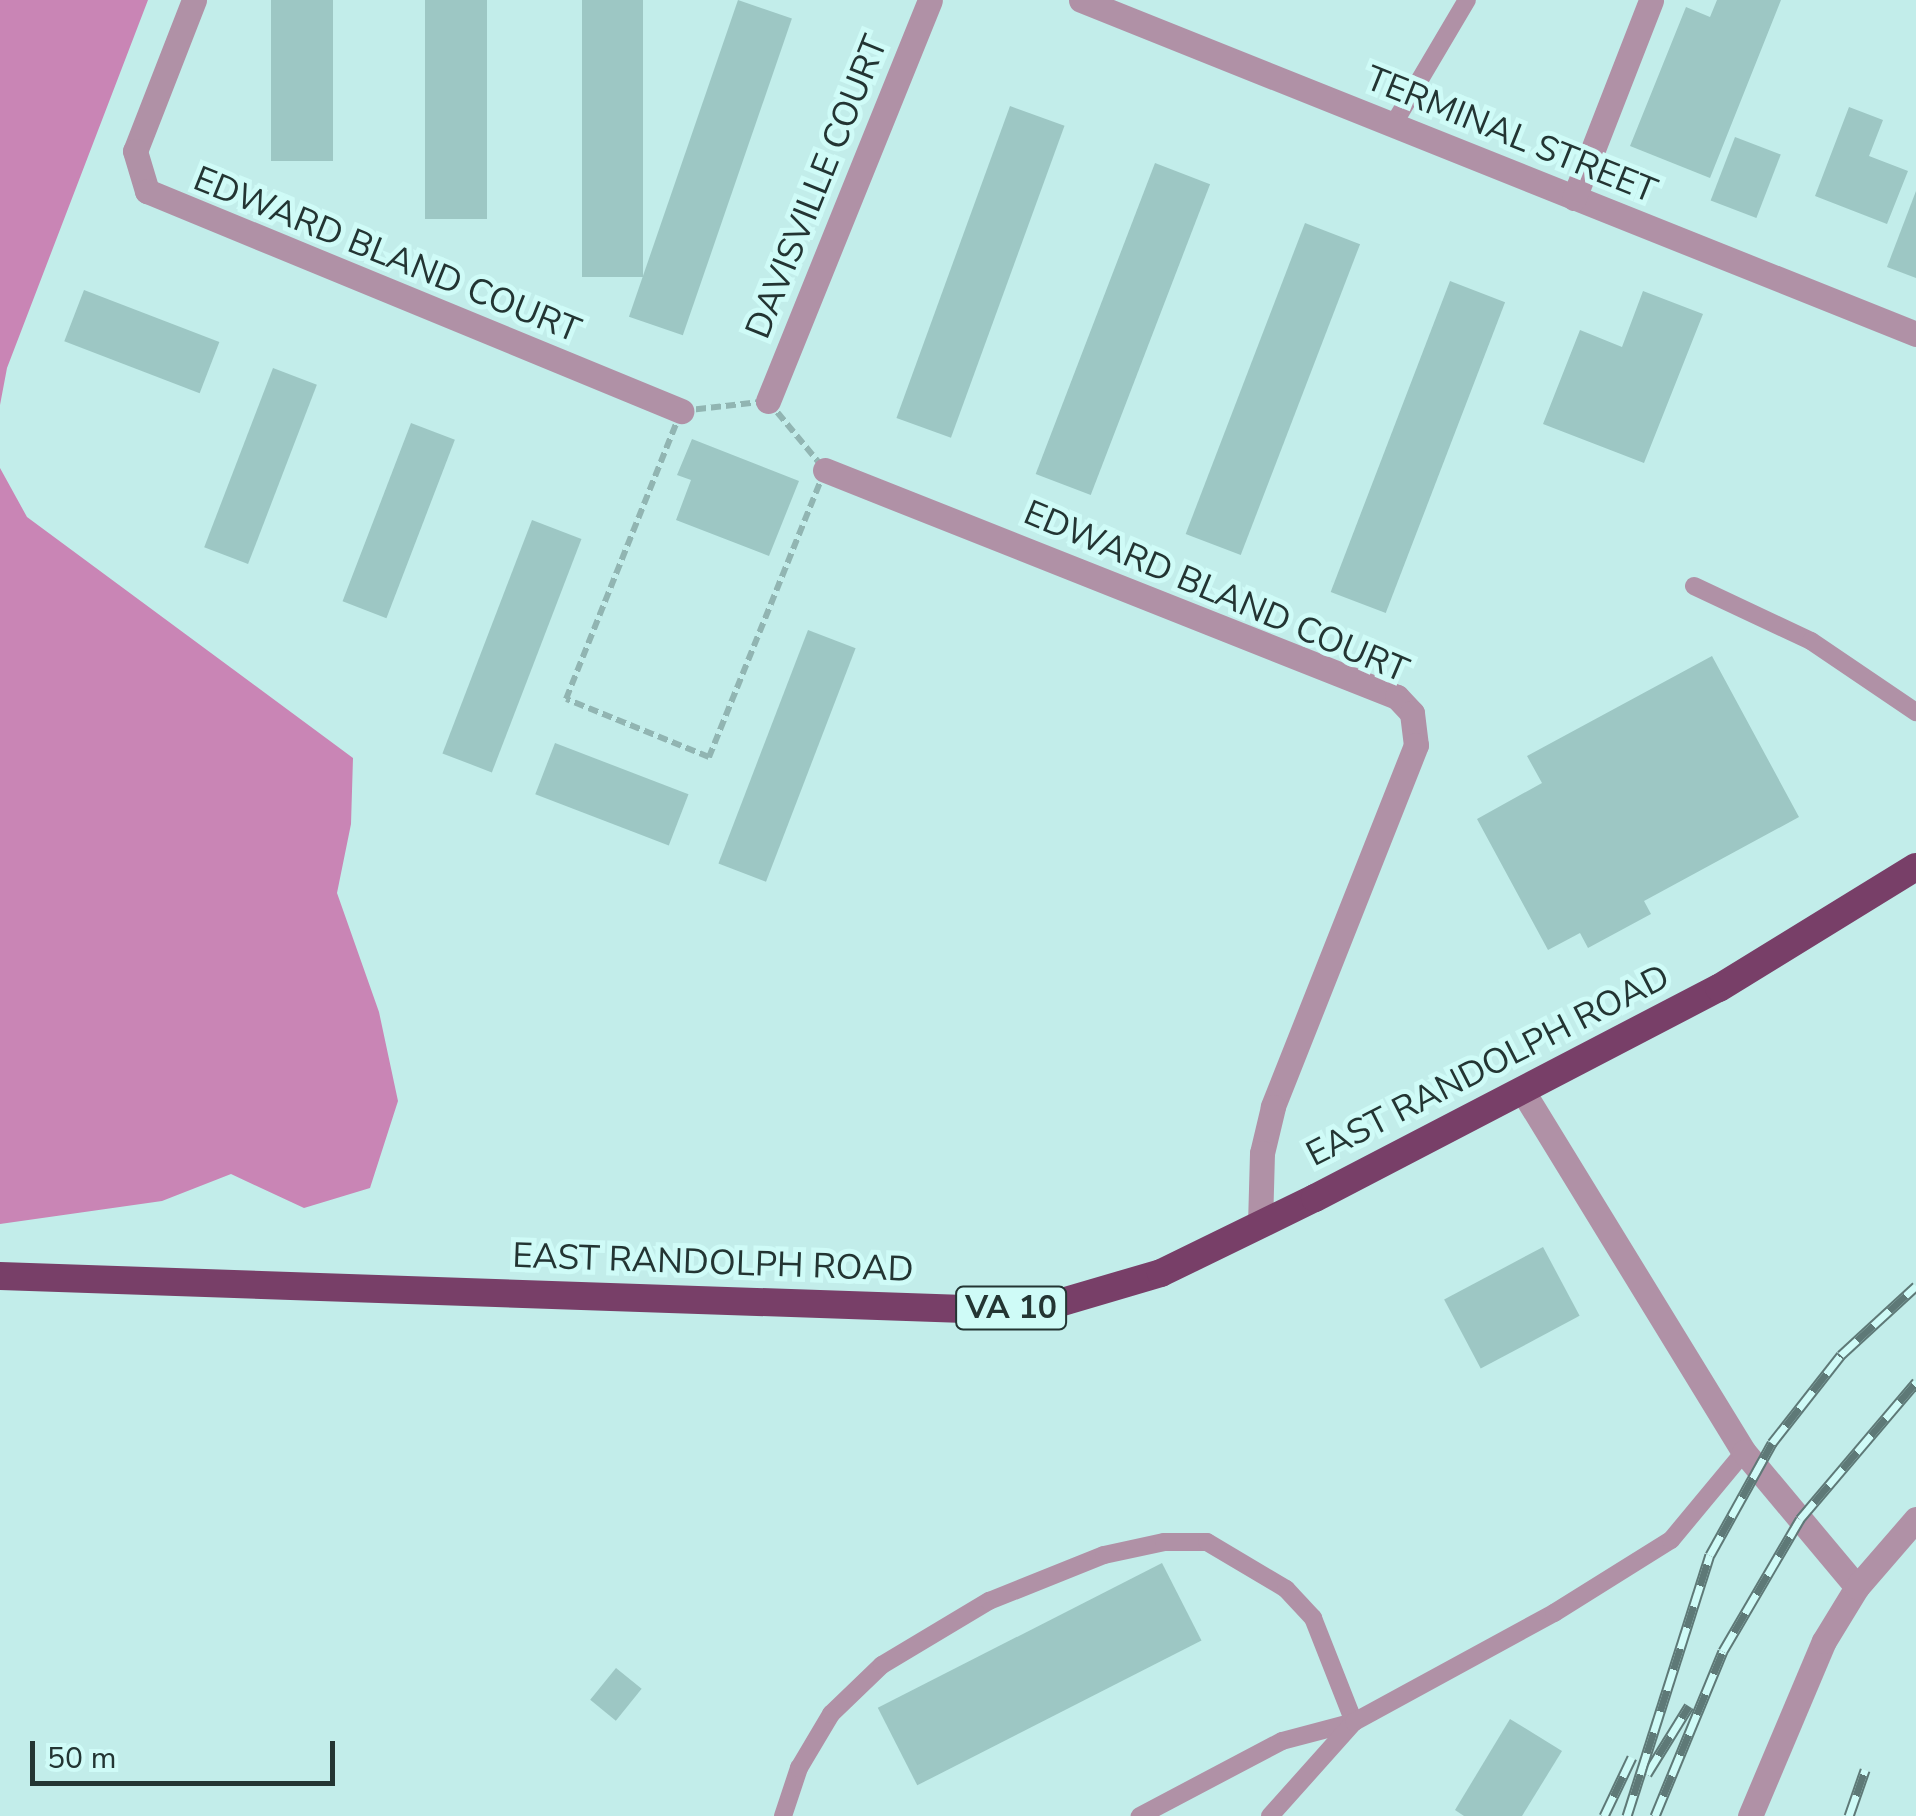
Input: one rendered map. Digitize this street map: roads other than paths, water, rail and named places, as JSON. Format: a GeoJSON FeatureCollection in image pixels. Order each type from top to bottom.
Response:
{"type":"FeatureCollection","features":[{"type":"Feature","properties":{"kind":"highway","name":"EAST RANDOLPH ROAD"},"geometry":{"type":"LineString","coordinates":[[0,1276],[993,1310],[1110,1291],[1260,1224],[1734,979],[1916,867]]}},
{"type":"Feature","properties":{"kind":"street","name":"EDWARD BLAND COURT"},"geometry":{"type":"LineString","coordinates":[[194,0],[135,151],[147,191],[681,411]]}},
{"type":"Feature","properties":{"kind":"street","name":"DAVISVILLE COURT"},"geometry":{"type":"LineString","coordinates":[[768,401],[930,0]]}},
{"type":"Feature","properties":{"kind":"street","name":"TERMINAL STREET"},"geometry":{"type":"LineString","coordinates":[[1081,0],[1916,334]]}},
{"type":"Feature","properties":{"kind":"street"},"geometry":{"type":"LineString","coordinates":[[1574,198],[1651,0]]}},
{"type":"Feature","properties":{"kind":"street","name":"EDWARD BLAND COURT"},"geometry":{"type":"LineString","coordinates":[[825,470],[1397,697],[1412,713],[1416,744],[1272,1107],[1262,1153],[1260,1224]]}},
{"type":"Feature","properties":{"kind":"street"},"geometry":{"type":"LineString","coordinates":[[1522,1090],[1744,1452],[1857,1587]]}},
{"type":"Feature","properties":{"kind":"street"},"geometry":{"type":"LineString","coordinates":[[1750,1816],[1824,1642],[1857,1587],[1916,1520]]}},
{"type":"Feature","properties":{"kind":"lane"},"geometry":{"type":"LineString","coordinates":[[1393,126],[1467,0]]}},
{"type":"Feature","properties":{"kind":"lane"},"geometry":{"type":"LineString","coordinates":[[1694,586],[1812,641],[1916,712]]}},
{"type":"Feature","properties":{"kind":"lane"},"geometry":{"type":"LineString","coordinates":[[1140,1816],[1282,1742],[1354,1722],[1554,1613],[1671,1540],[1744,1452]]}},
{"type":"Feature","properties":{"kind":"lane"},"geometry":{"type":"LineString","coordinates":[[782,1816],[799,1768],[832,1714],[882,1664],[989,1601],[1104,1555],[1164,1542],[1207,1542],[1286,1589],[1330,1651],[1354,1722]]}},
{"type":"Feature","properties":{"kind":"lane"},"geometry":{"type":"LineString","coordinates":[[1270,1816],[1354,1722]]}},
{"type":"Feature","properties":{"kind":"railway"},"geometry":{"type":"LineString","coordinates":[[1627,1816],[1710,1555],[1772,1443],[1841,1355],[1916,1286]]}},
{"type":"Feature","properties":{"kind":"railway"},"geometry":{"type":"LineString","coordinates":[[1655,1816],[1723,1651],[1800,1519],[1916,1382]]}},
{"type":"Feature","properties":{"kind":"railway"},"geometry":{"type":"LineString","coordinates":[[1647,1774],[1689,1706]]}},
{"type":"Feature","properties":{"kind":"railway"},"geometry":{"type":"LineString","coordinates":[[1604,1816],[1632,1757]]}},
{"type":"Feature","properties":{"kind":"railway"},"geometry":{"type":"LineString","coordinates":[[1849,1816],[1865,1770]]}}]}
